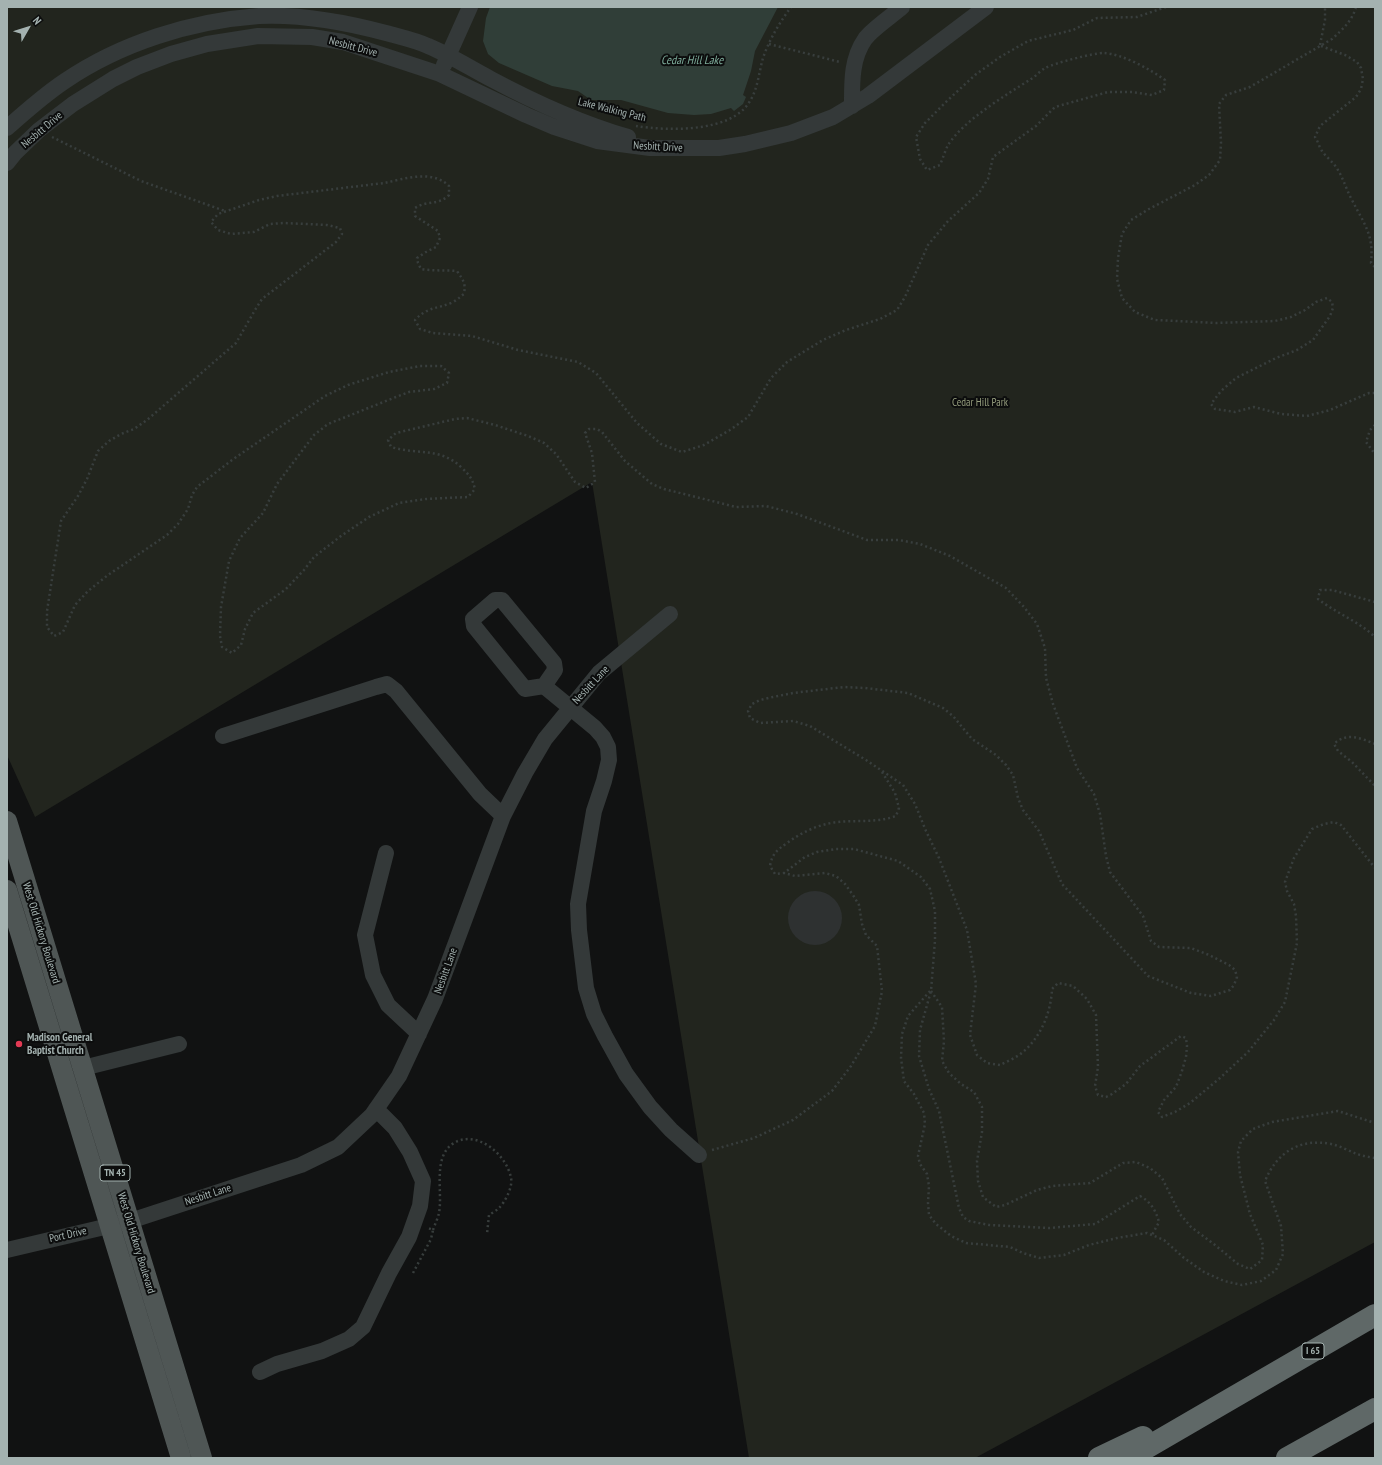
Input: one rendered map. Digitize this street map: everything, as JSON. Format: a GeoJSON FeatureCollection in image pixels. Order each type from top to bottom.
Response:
{"type":"FeatureCollection","features":[{"type":"Feature","properties":{"kind":"highway","name":"I 65"},"geometry":{"type":"LineString","coordinates":[[1129,1458],[1375,1315]]}},
{"type":"Feature","properties":{"kind":"highway"},"geometry":{"type":"LineString","coordinates":[[1099,1458],[1251,1387]]}},
{"type":"Feature","properties":{"kind":"highway"},"geometry":{"type":"LineString","coordinates":[[1287,1458],[1375,1408]]}},
{"type":"Feature","properties":{"kind":"highway"},"geometry":{"type":"LineString","coordinates":[[1314,1458],[1375,1419]]}},
{"type":"Feature","properties":{"kind":"main road","name":"West Old Hickory Boulevard"},"geometry":{"type":"LineString","coordinates":[[9,833],[83,1068],[202,1458]]}},
{"type":"Feature","properties":{"kind":"main road","name":"West Old Hickory Boulevard"},"geometry":{"type":"LineString","coordinates":[[8,893],[181,1458]]}},
{"type":"Feature","properties":{"kind":"street"},"geometry":{"type":"LineString","coordinates":[[440,74],[470,7]]}},
{"type":"Feature","properties":{"kind":"street"},"geometry":{"type":"LineString","coordinates":[[852,106],[854,65],[865,38],[902,7]]}},
{"type":"Feature","properties":{"kind":"street","name":"Nesbitt Drive"},"geometry":{"type":"LineString","coordinates":[[10,154],[84,96],[137,67],[171,54],[207,44],[258,36],[312,37],[343,42],[440,74],[526,115],[554,127],[596,141],[650,148],[719,148],[784,135],[833,117],[868,96],[986,7]]}},
{"type":"Feature","properties":{"kind":"street","name":"Nesbitt Drive"},"geometry":{"type":"LineString","coordinates":[[7,128],[40,99],[66,80],[124,49],[160,36],[204,24],[260,16],[313,18],[333,21],[364,27],[426,45],[449,55],[490,79],[593,127],[627,137],[694,148]]}},
{"type":"Feature","properties":{"kind":"street"},"geometry":{"type":"LineString","coordinates":[[495,600],[502,600],[554,663],[555,670],[544,686],[525,690],[474,626],[473,619],[495,600]]}},
{"type":"Feature","properties":{"kind":"street","name":"Nesbitt Lane"},"geometry":{"type":"LineString","coordinates":[[130,1221],[301,1165],[338,1146],[372,1115],[399,1076],[419,1034],[435,999],[503,816],[545,738],[599,673],[670,614]]}},
{"type":"Feature","properties":{"kind":"street"},"geometry":{"type":"LineString","coordinates":[[223,736],[387,684],[396,691],[480,794],[503,816]]}},
{"type":"Feature","properties":{"kind":"street"},"geometry":{"type":"LineString","coordinates":[[544,686],[595,728],[602,736],[608,747],[609,760],[594,811],[578,904],[579,930],[586,988],[597,1019],[626,1074],[650,1107],[671,1130],[699,1155]]}},
{"type":"Feature","properties":{"kind":"street"},"geometry":{"type":"LineString","coordinates":[[386,853],[365,935],[373,975],[388,1005],[419,1034]]}},
{"type":"Feature","properties":{"kind":"street"},"geometry":{"type":"LineString","coordinates":[[8,893],[27,887]]}},
{"type":"Feature","properties":{"kind":"street"},"geometry":{"type":"LineString","coordinates":[[83,1068],[179,1044]]}},
{"type":"Feature","properties":{"kind":"street"},"geometry":{"type":"LineString","coordinates":[[260,1372],[277,1364],[322,1351],[349,1339],[363,1327],[409,1236],[420,1206],[423,1181],[410,1152],[395,1128],[376,1109]]}},
{"type":"Feature","properties":{"kind":"street","name":"Port Drive"},"geometry":{"type":"LineString","coordinates":[[7,1250],[130,1221]]}},
{"type":"Feature","properties":{"kind":"path","name":"Lake Walking Path"},"geometry":{"type":"LineString","coordinates":[[630,124],[686,129],[717,124],[745,108],[754,94],[769,44],[775,31],[791,7]]}},
{"type":"Feature","properties":{"kind":"path"},"geometry":{"type":"LineString","coordinates":[[1166,7],[1136,17],[1097,18],[1073,30],[1028,41],[1000,57],[975,75],[948,100],[925,124],[916,136],[920,160],[927,170],[940,164],[948,145],[963,128],[994,103],[1033,78],[1045,68],[1065,61],[1104,53],[1123,58],[1154,72],[1164,80],[1164,90],[1152,95],[1132,92],[1108,92],[1055,107],[1036,126],[993,158],[988,179],[979,193],[948,221],[928,245],[905,297],[897,310],[880,319],[846,330],[823,340],[787,362],[771,378],[748,417],[730,430],[704,445],[682,452],[661,444],[637,423],[596,373],[578,362],[518,350],[472,336],[433,333],[420,329],[415,320],[421,314],[434,307],[453,302],[464,294],[464,281],[457,271],[444,269],[422,269],[417,258],[436,247],[440,238],[438,230],[415,216],[415,208],[422,203],[444,201],[449,195],[449,186],[444,181],[427,177],[407,177],[384,183],[277,196],[259,200],[218,214],[211,222],[218,230],[231,234],[254,232],[270,224],[284,223],[340,228],[342,234],[336,242],[262,299],[236,343],[147,420],[134,429],[121,434],[98,451],[90,472],[78,496],[61,521],[46,611],[47,627],[54,636],[63,632],[75,605],[88,591],[108,575],[167,535],[178,524],[188,509],[192,495],[197,487],[238,456],[325,396],[348,385],[389,372],[420,366],[441,366],[449,373],[446,383],[434,389],[409,392],[396,397],[328,424],[314,435],[277,484],[263,513],[240,538],[229,561],[220,607],[220,636],[222,647],[232,653],[241,645],[253,613],[286,589],[314,557],[369,517],[399,503],[426,499],[468,497],[476,489],[472,478],[454,460],[437,453],[402,450],[391,447],[388,440],[396,433],[455,419],[468,418],[495,425],[544,443],[556,454],[575,482],[586,488],[595,482],[592,453],[585,433],[589,429],[597,429],[602,432],[625,461],[652,484],[664,489],[736,507],[766,506],[797,514],[867,540],[899,540],[920,544],[950,556],[1006,588],[1024,607],[1037,624],[1045,648],[1046,678],[1053,704],[1077,768],[1094,794],[1100,814],[1106,856],[1110,872],[1143,916],[1151,941],[1158,947],[1191,948],[1229,965],[1235,970],[1237,977],[1230,990],[1211,996],[1192,993],[1148,976],[1062,884],[1039,831],[1023,810],[1018,798],[1013,775],[1006,765],[996,755],[972,738],[953,716],[943,708],[908,693],[844,687],[793,693],[767,699],[752,704],[748,711],[750,718],[760,723],[793,721],[810,726],[881,769],[903,785],[915,804],[926,831],[940,858],[967,930],[976,984],[970,1035],[977,1055],[986,1063],[1000,1066],[1021,1054],[1037,1036],[1046,1019],[1051,1003],[1052,989],[1058,983],[1073,986],[1087,999],[1096,1015],[1098,1067],[1095,1086],[1098,1095],[1106,1097],[1112,1094],[1126,1084],[1140,1066],[1181,1036],[1186,1038],[1186,1057],[1176,1087],[1164,1100],[1158,1112],[1162,1117],[1174,1112],[1190,1103],[1248,1052],[1274,1020],[1285,1002],[1298,943],[1294,904],[1285,882],[1294,858],[1304,839],[1312,829],[1334,822],[1341,825],[1375,868]]}},
{"type":"Feature","properties":{"kind":"path"},"geometry":{"type":"LineString","coordinates":[[1320,46],[1326,7]]}},
{"type":"Feature","properties":{"kind":"path"},"geometry":{"type":"LineString","coordinates":[[1356,7],[1353,16],[1344,28],[1332,39],[1250,87],[1226,95],[1219,104],[1221,143],[1220,160],[1209,175],[1195,186],[1131,220],[1122,234],[1118,258],[1117,280],[1122,298],[1135,312],[1156,320],[1216,323],[1275,321],[1291,317],[1305,310],[1316,302],[1327,298],[1332,302],[1333,308],[1330,316],[1313,340],[1297,350],[1276,358],[1236,378],[1220,390],[1211,404],[1215,409],[1235,412],[1254,407],[1281,414],[1307,416],[1330,410],[1369,393],[1375,393]]}},
{"type":"Feature","properties":{"kind":"path"},"geometry":{"type":"LineString","coordinates":[[769,44],[854,65]]}},
{"type":"Feature","properties":{"kind":"path"},"geometry":{"type":"LineString","coordinates":[[1320,46],[1345,55],[1357,62],[1361,68],[1363,79],[1361,89],[1356,97],[1320,126],[1315,137],[1322,151],[1335,165],[1362,217],[1370,236],[1372,249],[1371,263],[1375,268]]}},
{"type":"Feature","properties":{"kind":"path"},"geometry":{"type":"LineString","coordinates":[[39,130],[141,181],[226,211]]}},
{"type":"Feature","properties":{"kind":"path"},"geometry":{"type":"LineString","coordinates":[[1375,425],[1370,430],[1366,442],[1375,454]]}},
{"type":"Feature","properties":{"kind":"path"},"geometry":{"type":"LineString","coordinates":[[1375,602],[1332,590],[1320,590],[1318,599],[1358,623],[1375,637]]}},
{"type":"Feature","properties":{"kind":"path"},"geometry":{"type":"LineString","coordinates":[[1375,744],[1364,739],[1347,736],[1339,738],[1334,744],[1338,751],[1352,762],[1375,786]]}},
{"type":"Feature","properties":{"kind":"path"},"geometry":{"type":"LineString","coordinates":[[699,1155],[754,1138],[793,1120],[832,1091],[851,1066],[875,1026],[882,991],[877,946],[866,935],[862,924],[859,905],[846,884],[836,876],[825,873],[795,876],[784,873],[775,874],[770,866],[772,856],[798,835],[819,825],[838,822],[887,820],[896,816],[899,808],[895,793],[881,769]]}},
{"type":"Feature","properties":{"kind":"path"},"geometry":{"type":"LineString","coordinates":[[784,873],[805,857],[817,852],[836,849],[854,849],[898,861],[920,877],[930,889],[935,911],[935,940],[931,991],[920,1030],[919,1056],[929,1089],[939,1111],[959,1208],[963,1217],[969,1222],[989,1226],[1049,1228],[1095,1224],[1140,1196],[1149,1203],[1157,1213],[1159,1222],[1152,1235]]}},
{"type":"Feature","properties":{"kind":"path"},"geometry":{"type":"LineString","coordinates":[[931,991],[942,1008],[944,1042],[942,1061],[949,1073],[961,1084],[974,1092],[982,1107],[982,1132],[978,1161],[978,1181],[983,1197],[996,1207],[1005,1205],[1037,1190],[1052,1186],[1090,1183],[1123,1163],[1136,1162],[1150,1168],[1162,1178],[1180,1214],[1191,1227],[1238,1264],[1250,1269],[1262,1260],[1263,1245],[1250,1214],[1240,1175],[1238,1152],[1241,1141],[1253,1129],[1272,1122],[1338,1111],[1375,1123]]}},
{"type":"Feature","properties":{"kind":"path"},"geometry":{"type":"LineString","coordinates":[[931,991],[908,1016],[902,1034],[901,1058],[904,1081],[914,1094],[924,1113],[924,1124],[918,1156],[920,1164],[927,1174],[930,1186],[928,1202],[929,1215],[936,1224],[951,1236],[966,1243],[1010,1247],[1039,1258],[1064,1255],[1089,1245],[1147,1233],[1164,1240],[1184,1258],[1204,1272],[1224,1281],[1242,1285],[1261,1281],[1276,1270],[1283,1254],[1281,1226],[1265,1181],[1271,1168],[1281,1157],[1292,1148],[1315,1142],[1332,1144],[1360,1155],[1375,1158]]}},
{"type":"Feature","properties":{"kind":"path"},"geometry":{"type":"LineString","coordinates":[[413,1273],[431,1239],[439,1213],[440,1169],[442,1158],[453,1143],[462,1140],[484,1142],[500,1155],[512,1178],[505,1200],[499,1208],[489,1215],[487,1234]]}},
{"type":"Feature","properties":{"kind":"path"},"geometry":{"type":"LineString","coordinates":[[415,1222],[433,1230]]}},
{"type":"Feature","properties":{"kind":"green space","name":"Cedar Hill Park"},"geometry":{"type":"Polygon","coordinates":[[[7,7],[1375,7],[1375,1242],[975,1458],[749,1458],[592,482],[35,817],[7,755],[7,7]]]}},
{"type":"Feature","properties":{"kind":"water","name":"Cedar Hill Lake"},"geometry":{"type":"Polygon","coordinates":[[[490,7],[778,7],[755,51],[751,71],[743,95],[746,97],[743,104],[734,111],[731,108],[711,114],[694,115],[668,113],[621,100],[591,100],[578,91],[552,86],[499,63],[488,54],[483,41],[486,18],[490,7]]]}},
{"type":"Feature","properties":{"kind":"building"},"geometry":{"type":"Polygon","coordinates":[[[810,891],[820,891],[834,899],[840,908],[842,918],[840,928],[834,937],[820,945],[810,945],[800,940],[793,933],[788,923],[788,913],[793,903],[800,896],[810,891]]]}},
{"type":"Feature","properties":{"kind":"place","name":"Madison General Baptist Church"},"geometry":{"type":"Point","coordinates":[19,1044]}}]}
